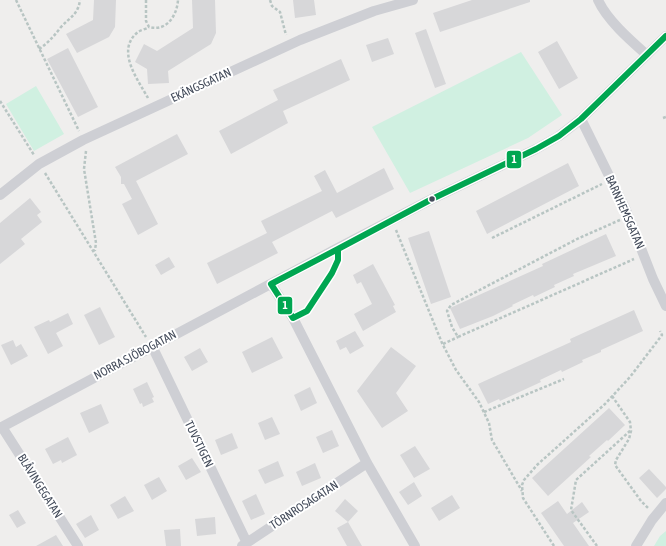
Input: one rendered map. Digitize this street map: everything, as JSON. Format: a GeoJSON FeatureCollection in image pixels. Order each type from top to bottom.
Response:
{"type":"FeatureCollection","features":[{"type":"Feature","properties":{"kind":"street","name":"EKÄNGSGATAN"},"geometry":{"type":"LineString","coordinates":[[0,195],[39,164],[83,140],[288,46],[374,11],[413,0]]}},
{"type":"Feature","properties":{"kind":"street"},"geometry":{"type":"LineString","coordinates":[[598,0],[600,6],[609,17],[633,43],[647,55]]}},
{"type":"Feature","properties":{"kind":"street","name":"NORRA SJÖBOGATAN"},"geometry":{"type":"LineString","coordinates":[[1,427],[338,248],[432,199],[536,149],[559,136],[581,118],[666,36]]}},
{"type":"Feature","properties":{"kind":"street","name":"BARNHEMSGATAN"},"geometry":{"type":"LineString","coordinates":[[581,118],[629,217],[666,306]]}},
{"type":"Feature","properties":{"kind":"street"},"geometry":{"type":"LineString","coordinates":[[271,284],[293,318],[367,463],[415,546]]}},
{"type":"Feature","properties":{"kind":"street","name":"TUVSTIGEN"},"geometry":{"type":"LineString","coordinates":[[152,346],[244,544]]}},
{"type":"Feature","properties":{"kind":"street","name":"BLÅVINGEGATAN"},"geometry":{"type":"LineString","coordinates":[[1,427],[78,546]]}},
{"type":"Feature","properties":{"kind":"street","name":"TÖRNROSAGATAN"},"geometry":{"type":"LineString","coordinates":[[244,544],[367,463]]}},
{"type":"Feature","properties":{"kind":"street"},"geometry":{"type":"LineString","coordinates":[[636,546],[666,503]]}},
{"type":"Feature","properties":{"kind":"lane"},"geometry":{"type":"LineString","coordinates":[[293,318],[307,311],[332,273],[338,260],[338,248]]}},
{"type":"Feature","properties":{"kind":"path"},"geometry":{"type":"LineString","coordinates":[[16,0],[83,140],[86,154],[84,170],[96,243],[95,250],[93,251]]}},
{"type":"Feature","properties":{"kind":"path"},"geometry":{"type":"LineString","coordinates":[[39,50],[74,16],[79,8],[80,0]]}},
{"type":"Feature","properties":{"kind":"path"},"geometry":{"type":"LineString","coordinates":[[146,0],[146,21],[149,27]]}},
{"type":"Feature","properties":{"kind":"path"},"geometry":{"type":"LineString","coordinates":[[154,107],[132,68],[128,57],[128,48],[131,40],[138,32],[149,27],[153,28],[168,24],[178,7],[178,0]]}},
{"type":"Feature","properties":{"kind":"path"},"geometry":{"type":"LineString","coordinates":[[270,0],[272,6],[280,12],[288,46]]}},
{"type":"Feature","properties":{"kind":"path"},"geometry":{"type":"LineString","coordinates":[[0,101],[152,346]]}},
{"type":"Feature","properties":{"kind":"path"},"geometry":{"type":"LineString","coordinates":[[492,238],[611,180]]}},
{"type":"Feature","properties":{"kind":"path"},"geometry":{"type":"LineString","coordinates":[[458,337],[452,327],[448,315],[447,310],[451,305],[579,238],[629,217]]}},
{"type":"Feature","properties":{"kind":"path"},"geometry":{"type":"LineString","coordinates":[[392,220],[443,344],[456,370],[479,402],[489,423],[492,440],[522,491]]}},
{"type":"Feature","properties":{"kind":"path"},"geometry":{"type":"LineString","coordinates":[[443,344],[644,255]]}},
{"type":"Feature","properties":{"kind":"path"},"geometry":{"type":"LineString","coordinates":[[554,546],[523,498],[522,485],[524,480],[537,465],[612,396],[630,377],[662,335],[660,331]]}},
{"type":"Feature","properties":{"kind":"path"},"geometry":{"type":"LineString","coordinates":[[484,412],[564,379]]}},
{"type":"Feature","properties":{"kind":"path"},"geometry":{"type":"LineString","coordinates":[[612,396],[630,422],[631,430],[629,439],[616,460],[615,465],[641,501],[656,516]]}},
{"type":"Feature","properties":{"kind":"path"},"geometry":{"type":"LineString","coordinates":[[597,546],[571,510],[576,480],[631,430]]}},
{"type":"Feature","properties":{"kind":"green space"},"geometry":{"type":"Polygon","coordinates":[[[521,52],[562,115],[528,138],[410,193],[372,127],[521,52]]]}},
{"type":"Feature","properties":{"kind":"green space"},"geometry":{"type":"Polygon","coordinates":[[[36,86],[64,134],[34,151],[6,104],[36,86]]]}},
{"type":"Feature","properties":{"kind":"green space"},"geometry":{"type":"Polygon","coordinates":[[[666,531],[666,546],[654,546],[660,536],[666,531]]]}},
{"type":"Feature","properties":{"kind":"building"},"geometry":{"type":"Polygon","coordinates":[[[94,0],[116,0],[115,27],[109,37],[77,53],[66,34],[93,20],[94,0]]]}},
{"type":"Feature","properties":{"kind":"building"},"geometry":{"type":"Polygon","coordinates":[[[192,0],[215,0],[216,33],[211,44],[168,71],[169,83],[148,84],[147,69],[135,62],[144,44],[157,51],[193,28],[192,0]]]}},
{"type":"Feature","properties":{"kind":"building"},"geometry":{"type":"Polygon","coordinates":[[[293,0],[314,0],[316,15],[295,18],[293,0]]]}},
{"type":"Feature","properties":{"kind":"building"},"geometry":{"type":"Polygon","coordinates":[[[472,0],[530,0],[530,2],[440,32],[433,13],[472,0]]]}},
{"type":"Feature","properties":{"kind":"building"},"geometry":{"type":"Polygon","coordinates":[[[426,29],[446,84],[435,88],[415,33],[426,29]]]}},
{"type":"Feature","properties":{"kind":"building"},"geometry":{"type":"Polygon","coordinates":[[[388,38],[394,54],[372,62],[366,45],[388,38]]]}},
{"type":"Feature","properties":{"kind":"building"},"geometry":{"type":"Polygon","coordinates":[[[557,41],[578,78],[559,89],[538,52],[557,41]]]}},
{"type":"Feature","properties":{"kind":"building"},"geometry":{"type":"Polygon","coordinates":[[[68,48],[98,107],[78,117],[47,59],[68,48]]]}},
{"type":"Feature","properties":{"kind":"building"},"geometry":{"type":"Polygon","coordinates":[[[341,59],[350,80],[283,111],[288,123],[231,154],[219,131],[278,100],[273,90],[341,59]]]}},
{"type":"Feature","properties":{"kind":"building"},"geometry":{"type":"Polygon","coordinates":[[[177,134],[188,154],[136,181],[158,224],[138,235],[122,204],[132,199],[124,184],[121,184],[121,177],[115,167],[177,134]]]}},
{"type":"Feature","properties":{"kind":"building"},"geometry":{"type":"Polygon","coordinates":[[[568,163],[579,186],[487,234],[476,211],[568,163]]]}},
{"type":"Feature","properties":{"kind":"building"},"geometry":{"type":"Polygon","coordinates":[[[384,168],[394,189],[336,218],[332,211],[272,242],[278,253],[217,284],[207,263],[267,233],[261,221],[322,191],[314,176],[325,170],[337,193],[384,168]]]}},
{"type":"Feature","properties":{"kind":"building"},"geometry":{"type":"Polygon","coordinates":[[[30,198],[41,212],[37,215],[42,222],[21,239],[25,244],[0,264],[0,223],[30,198]]]}},
{"type":"Feature","properties":{"kind":"building"},"geometry":{"type":"Polygon","coordinates":[[[429,231],[451,297],[431,304],[408,238],[429,231]]]}},
{"type":"Feature","properties":{"kind":"building"},"geometry":{"type":"Polygon","coordinates":[[[606,234],[616,256],[573,274],[574,276],[554,285],[555,287],[534,297],[533,295],[493,316],[460,329],[450,308],[543,266],[542,264],[606,234]]]}},
{"type":"Feature","properties":{"kind":"building"},"geometry":{"type":"Polygon","coordinates":[[[169,257],[175,267],[161,275],[155,265],[169,257]]]}},
{"type":"Feature","properties":{"kind":"building"},"geometry":{"type":"Polygon","coordinates":[[[373,264],[395,305],[393,306],[396,312],[363,331],[354,314],[372,304],[361,282],[357,284],[353,275],[373,264]]]}},
{"type":"Feature","properties":{"kind":"building"},"geometry":{"type":"Polygon","coordinates":[[[100,307],[115,337],[99,345],[84,315],[100,307]]]}},
{"type":"Feature","properties":{"kind":"building"},"geometry":{"type":"Polygon","coordinates":[[[634,310],[643,331],[601,350],[601,352],[582,360],[583,362],[562,372],[561,370],[540,380],[541,382],[500,401],[499,399],[488,404],[478,384],[571,342],[570,339],[634,310]]]}},
{"type":"Feature","properties":{"kind":"building"},"geometry":{"type":"Polygon","coordinates":[[[68,313],[73,324],[56,333],[63,346],[48,354],[34,327],[49,320],[50,322],[68,313]]]}},
{"type":"Feature","properties":{"kind":"building"},"geometry":{"type":"Polygon","coordinates":[[[355,331],[364,346],[350,354],[346,347],[340,350],[336,341],[355,331]]]}},
{"type":"Feature","properties":{"kind":"building"},"geometry":{"type":"Polygon","coordinates":[[[272,337],[283,358],[252,373],[242,352],[272,337]]]}},
{"type":"Feature","properties":{"kind":"building"},"geometry":{"type":"Polygon","coordinates":[[[13,340],[16,347],[21,344],[28,356],[11,365],[1,345],[13,340]]]}},
{"type":"Feature","properties":{"kind":"building"},"geometry":{"type":"Polygon","coordinates":[[[391,347],[416,366],[396,393],[408,411],[382,428],[357,391],[391,347]]]}},
{"type":"Feature","properties":{"kind":"building"},"geometry":{"type":"Polygon","coordinates":[[[200,348],[208,362],[192,371],[184,357],[200,348]]]}},
{"type":"Feature","properties":{"kind":"building"},"geometry":{"type":"Polygon","coordinates":[[[147,382],[154,397],[152,398],[154,402],[143,407],[133,389],[147,382]]]}},
{"type":"Feature","properties":{"kind":"building"},"geometry":{"type":"Polygon","coordinates":[[[310,387],[317,403],[301,411],[294,395],[310,387]]]}},
{"type":"Feature","properties":{"kind":"building"},"geometry":{"type":"Polygon","coordinates":[[[101,404],[109,423],[89,433],[80,413],[101,404]]]}},
{"type":"Feature","properties":{"kind":"building"},"geometry":{"type":"Polygon","coordinates":[[[609,408],[625,425],[589,456],[591,457],[548,496],[532,478],[609,408]]]}},
{"type":"Feature","properties":{"kind":"building"},"geometry":{"type":"Polygon","coordinates":[[[272,417],[280,434],[265,440],[258,423],[272,417]]]}},
{"type":"Feature","properties":{"kind":"building"},"geometry":{"type":"Polygon","coordinates":[[[332,430],[339,446],[323,453],[316,437],[332,430]]]}},
{"type":"Feature","properties":{"kind":"building"},"geometry":{"type":"Polygon","coordinates":[[[232,433],[238,448],[221,455],[215,440],[232,433]]]}},
{"type":"Feature","properties":{"kind":"building"},"geometry":{"type":"Polygon","coordinates":[[[68,437],[77,455],[62,463],[61,460],[53,464],[45,449],[68,437]]]}},
{"type":"Feature","properties":{"kind":"building"},"geometry":{"type":"Polygon","coordinates":[[[415,446],[430,469],[414,478],[400,455],[415,446]]]}},
{"type":"Feature","properties":{"kind":"building"},"geometry":{"type":"Polygon","coordinates":[[[192,458],[201,472],[186,480],[178,466],[192,458]]]}},
{"type":"Feature","properties":{"kind":"building"},"geometry":{"type":"Polygon","coordinates":[[[278,461],[284,476],[265,484],[258,470],[278,461]]]}},
{"type":"Feature","properties":{"kind":"building"},"geometry":{"type":"Polygon","coordinates":[[[315,463],[321,478],[302,486],[296,472],[315,463]]]}},
{"type":"Feature","properties":{"kind":"building"},"geometry":{"type":"Polygon","coordinates":[[[649,469],[666,487],[666,489],[657,498],[639,478],[649,469]]]}},
{"type":"Feature","properties":{"kind":"building"},"geometry":{"type":"Polygon","coordinates":[[[159,477],[167,491],[152,500],[144,485],[159,477]]]}},
{"type":"Feature","properties":{"kind":"building"},"geometry":{"type":"Polygon","coordinates":[[[414,482],[422,496],[408,505],[399,492],[414,482]]]}},
{"type":"Feature","properties":{"kind":"building"},"geometry":{"type":"Polygon","coordinates":[[[256,494],[265,514],[251,520],[242,501],[256,494]]]}},
{"type":"Feature","properties":{"kind":"building"},"geometry":{"type":"Polygon","coordinates":[[[452,495],[460,508],[439,521],[431,508],[452,495]]]}},
{"type":"Feature","properties":{"kind":"building"},"geometry":{"type":"Polygon","coordinates":[[[125,496],[134,511],[118,519],[110,505],[125,496]]]}},
{"type":"Feature","properties":{"kind":"building"},"geometry":{"type":"Polygon","coordinates":[[[345,499],[358,511],[348,522],[335,511],[345,499]]]}},
{"type":"Feature","properties":{"kind":"building"},"geometry":{"type":"Polygon","coordinates":[[[558,501],[567,514],[582,502],[589,512],[573,523],[589,546],[564,546],[541,513],[558,501]]]}},
{"type":"Feature","properties":{"kind":"building"},"geometry":{"type":"Polygon","coordinates":[[[18,510],[26,523],[17,528],[9,515],[18,510]]]}},
{"type":"Feature","properties":{"kind":"building"},"geometry":{"type":"Polygon","coordinates":[[[91,515],[99,530],[85,538],[76,524],[91,515]]]}},
{"type":"Feature","properties":{"kind":"building"},"geometry":{"type":"Polygon","coordinates":[[[215,517],[216,534],[197,536],[195,519],[215,517]]]}},
{"type":"Feature","properties":{"kind":"building"},"geometry":{"type":"Polygon","coordinates":[[[348,522],[362,546],[347,546],[337,528],[348,522]]]}},
{"type":"Feature","properties":{"kind":"building"},"geometry":{"type":"Polygon","coordinates":[[[180,529],[181,546],[166,546],[164,530],[180,529]]]}},
{"type":"Feature","properties":{"kind":"building"},"geometry":{"type":"Polygon","coordinates":[[[56,535],[63,546],[36,546],[56,535]]]}},
{"type":"Feature","properties":{"kind":"transit line","name":"1"},"geometry":{"type":"LineString","coordinates":[[338,249],[432,199],[536,149],[559,136],[581,119],[666,36]]}},
{"type":"Feature","properties":{"kind":"transit line","name":"1"},"geometry":{"type":"LineString","coordinates":[[338,249],[338,260],[332,273],[307,311],[293,318],[271,284],[338,249]]}}]}
